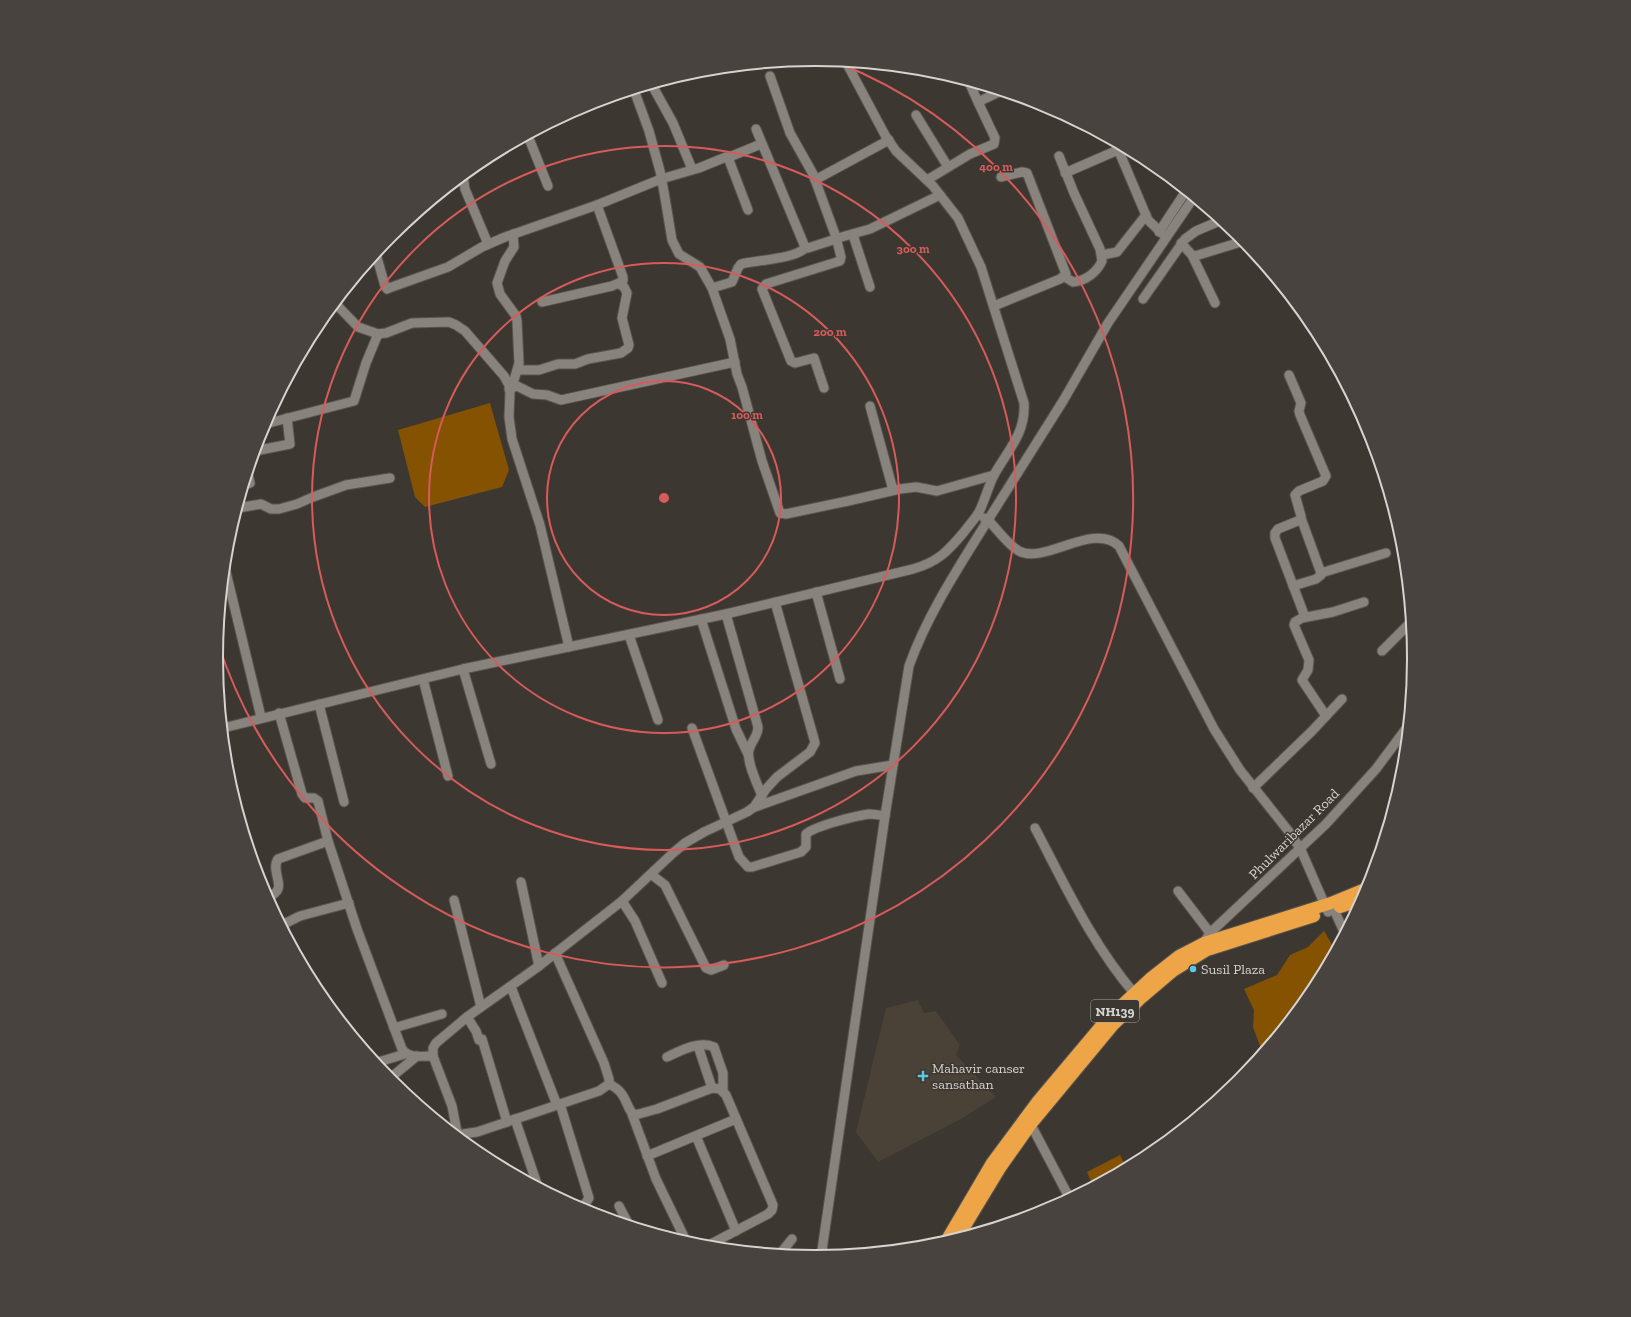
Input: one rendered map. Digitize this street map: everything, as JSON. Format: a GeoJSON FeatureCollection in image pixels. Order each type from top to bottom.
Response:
{"type":"FeatureCollection","features":[{"type":"Feature","properties":{"kind":"highway","name":"NH139"},"geometry":{"type":"LineString","coordinates":[[949,1236],[992,1163],[1113,1025],[1157,985],[1195,956],[1357,898]]}},
{"type":"Feature","properties":{"kind":"highway","name":"NH139"},"geometry":{"type":"LineString","coordinates":[[964,1232],[1029,1120],[1107,1019],[1134,993],[1173,960],[1207,938],[1329,907]]}},
{"type":"Feature","properties":{"kind":"street"},"geometry":{"type":"LineString","coordinates":[[227,727],[261,717],[463,669],[726,614],[913,569],[930,564],[944,555],[978,514],[994,475],[1021,429],[1024,411],[1022,395],[981,267],[968,236],[952,208],[927,180],[905,161],[889,140],[849,67]]}},
{"type":"Feature","properties":{"kind":"street"},"geometry":{"type":"LineString","coordinates":[[770,76],[788,129],[802,152],[815,180],[836,238],[841,257],[840,261],[766,284],[762,289],[791,362],[795,363],[814,358],[824,388]]}},
{"type":"Feature","properties":{"kind":"street"},"geometry":{"type":"LineString","coordinates":[[927,180],[970,154],[992,145],[995,142],[971,87]]}},
{"type":"Feature","properties":{"kind":"street"},"geometry":{"type":"LineString","coordinates":[[654,88],[673,123],[692,169]]}},
{"type":"Feature","properties":{"kind":"street"},"geometry":{"type":"LineString","coordinates":[[635,94],[649,131],[664,192],[672,240],[679,254],[700,268],[712,288],[727,328],[737,374],[742,387],[762,461],[780,513],[786,514],[822,507],[893,490],[916,487],[937,491],[994,475]]}},
{"type":"Feature","properties":{"kind":"street"},"geometry":{"type":"LineString","coordinates":[[978,102],[995,94]]}},
{"type":"Feature","properties":{"kind":"street"},"geometry":{"type":"LineString","coordinates":[[916,115],[948,167]]}},
{"type":"Feature","properties":{"kind":"street"},"geometry":{"type":"LineString","coordinates":[[756,129],[805,248]]}},
{"type":"Feature","properties":{"kind":"street"},"geometry":{"type":"LineString","coordinates":[[529,139],[548,186]]}},
{"type":"Feature","properties":{"kind":"street"},"geometry":{"type":"LineString","coordinates":[[815,180],[889,140]]}},
{"type":"Feature","properties":{"kind":"street"},"geometry":{"type":"LineString","coordinates":[[378,260],[385,286],[388,289],[448,267],[488,244],[513,234],[597,206],[661,179],[727,158],[761,144]]}},
{"type":"Feature","properties":{"kind":"street"},"geometry":{"type":"LineString","coordinates":[[1065,173],[1115,147]]}},
{"type":"Feature","properties":{"kind":"street"},"geometry":{"type":"LineString","coordinates":[[1117,148],[1146,215],[1163,234]]}},
{"type":"Feature","properties":{"kind":"street"},"geometry":{"type":"LineString","coordinates":[[1059,156],[1065,173],[1102,255],[1100,265],[1084,280],[1073,282],[1065,277]]}},
{"type":"Feature","properties":{"kind":"street"},"geometry":{"type":"LineString","coordinates":[[727,158],[748,210]]}},
{"type":"Feature","properties":{"kind":"street"},"geometry":{"type":"LineString","coordinates":[[1002,177],[1027,172],[1066,270],[1065,277]]}},
{"type":"Feature","properties":{"kind":"street"},"geometry":{"type":"LineString","coordinates":[[464,182],[465,189],[488,244]]}},
{"type":"Feature","properties":{"kind":"street"},"geometry":{"type":"LineString","coordinates":[[712,288],[732,282],[741,264],[793,254],[802,251],[805,248],[836,238],[853,235],[887,221],[940,195]]}},
{"type":"Feature","properties":{"kind":"street"},"geometry":{"type":"LineString","coordinates":[[822,1251],[885,816],[910,666],[917,645],[941,596],[1064,401],[1108,323],[1163,234],[1184,195]]}},
{"type":"Feature","properties":{"kind":"street"},"geometry":{"type":"LineString","coordinates":[[1163,234],[1191,201]]}},
{"type":"Feature","properties":{"kind":"street"},"geometry":{"type":"LineString","coordinates":[[542,302],[619,284],[623,281],[623,276],[597,206]]}},
{"type":"Feature","properties":{"kind":"street"},"geometry":{"type":"LineString","coordinates":[[1102,255],[1117,252],[1146,215]]}},
{"type":"Feature","properties":{"kind":"street"},"geometry":{"type":"LineString","coordinates":[[1143,299],[1184,238],[1216,223]]}},
{"type":"Feature","properties":{"kind":"street"},"geometry":{"type":"LineString","coordinates":[[513,234],[514,247],[505,261],[497,283],[500,294],[516,316],[519,357],[518,370],[511,388],[509,417],[512,439],[540,525],[569,647]]}},
{"type":"Feature","properties":{"kind":"street"},"geometry":{"type":"LineString","coordinates":[[853,235],[870,287]]}},
{"type":"Feature","properties":{"kind":"street"},"geometry":{"type":"LineString","coordinates":[[1181,243],[1192,255],[1215,303]]}},
{"type":"Feature","properties":{"kind":"street"},"geometry":{"type":"LineString","coordinates":[[1192,255],[1199,256],[1237,243]]}},
{"type":"Feature","properties":{"kind":"street"},"geometry":{"type":"LineString","coordinates":[[994,306],[1065,277]]}},
{"type":"Feature","properties":{"kind":"street"},"geometry":{"type":"LineString","coordinates":[[518,370],[539,370],[558,364],[575,364],[588,359],[617,354],[626,350],[629,345],[624,329],[622,315],[628,293],[624,287],[619,284]]}},
{"type":"Feature","properties":{"kind":"street"},"geometry":{"type":"LineString","coordinates":[[339,307],[358,326],[378,334],[386,333],[412,323],[449,322],[456,325],[465,331],[496,366],[511,388]]}},
{"type":"Feature","properties":{"kind":"street"},"geometry":{"type":"LineString","coordinates":[[272,422],[354,401],[366,363],[378,334]]}},
{"type":"Feature","properties":{"kind":"street"},"geometry":{"type":"LineString","coordinates":[[511,388],[518,386],[533,394],[548,395],[561,400],[735,362]]}},
{"type":"Feature","properties":{"kind":"street"},"geometry":{"type":"LineString","coordinates":[[1289,375],[1301,403],[1299,411],[1300,416],[1326,476],[1323,481],[1295,495],[1301,518],[1321,573]]}},
{"type":"Feature","properties":{"kind":"street"},"geometry":{"type":"LineString","coordinates":[[870,406],[893,490]]}},
{"type":"Feature","properties":{"kind":"street"},"geometry":{"type":"LineString","coordinates":[[261,450],[290,444],[287,418]]}},
{"type":"Feature","properties":{"kind":"street"},"geometry":{"type":"LineString","coordinates":[[242,507],[261,504],[271,509],[289,507],[342,486],[390,478]]}},
{"type":"Feature","properties":{"kind":"street"},"geometry":{"type":"LineString","coordinates":[[978,514],[988,520],[1015,548],[1026,553],[1043,552],[1093,538],[1102,537],[1114,541],[1120,546],[1214,730],[1230,756],[1290,833],[1301,850],[1329,907],[1342,930]]}},
{"type":"Feature","properties":{"kind":"street"},"geometry":{"type":"LineString","coordinates":[[1301,518],[1298,522],[1278,529],[1275,533],[1305,617]]}},
{"type":"Feature","properties":{"kind":"street"},"geometry":{"type":"LineString","coordinates":[[1294,586],[1316,579],[1321,573],[1386,553]]}},
{"type":"Feature","properties":{"kind":"street"},"geometry":{"type":"LineString","coordinates":[[228,581],[261,717]]}},
{"type":"Feature","properties":{"kind":"street"},"geometry":{"type":"LineString","coordinates":[[816,592],[840,679]]}},
{"type":"Feature","properties":{"kind":"street"},"geometry":{"type":"LineString","coordinates":[[754,807],[777,776],[807,756],[815,743],[775,602]]}},
{"type":"Feature","properties":{"kind":"street"},"geometry":{"type":"LineString","coordinates":[[1326,716],[1302,680],[1308,670],[1309,660],[1294,625],[1298,620],[1305,617],[1332,612],[1364,602]]}},
{"type":"Feature","properties":{"kind":"street"},"geometry":{"type":"LineString","coordinates":[[726,614],[758,727],[758,733],[749,749],[748,754]]}},
{"type":"Feature","properties":{"kind":"street"},"geometry":{"type":"LineString","coordinates":[[702,619],[736,729],[748,754],[762,796]]}},
{"type":"Feature","properties":{"kind":"street"},"geometry":{"type":"LineString","coordinates":[[1382,651],[1407,626]]}},
{"type":"Feature","properties":{"kind":"street"},"geometry":{"type":"LineString","coordinates":[[629,635],[658,720]]}},
{"type":"Feature","properties":{"kind":"street"},"geometry":{"type":"LineString","coordinates":[[463,669],[491,764]]}},
{"type":"Feature","properties":{"kind":"street"},"geometry":{"type":"LineString","coordinates":[[423,679],[448,776]]}},
{"type":"Feature","properties":{"kind":"street"},"geometry":{"type":"LineString","coordinates":[[1254,788],[1342,699]]}},
{"type":"Feature","properties":{"kind":"street"},"geometry":{"type":"LineString","coordinates":[[319,704],[344,802]]}},
{"type":"Feature","properties":{"kind":"street"},"geometry":{"type":"LineString","coordinates":[[279,713],[302,794],[305,798],[314,798],[318,801],[328,841],[372,972],[405,1054]]}},
{"type":"Feature","properties":{"kind":"street"},"geometry":{"type":"LineString","coordinates":[[692,728],[726,822],[742,861],[748,867],[801,852],[806,847],[806,834],[815,829],[862,816],[877,814],[885,816]]}},
{"type":"Feature","properties":{"kind":"street","name":"Phulwaribazar Road"},"geometry":{"type":"LineString","coordinates":[[1195,956],[1207,938],[1301,850],[1345,804],[1376,769],[1403,732]]}},
{"type":"Feature","properties":{"kind":"street"},"geometry":{"type":"LineString","coordinates":[[456,1130],[452,1106],[434,1056],[433,1048],[436,1043],[467,1017],[511,987],[622,901],[685,843],[754,807],[856,771],[893,766]]}},
{"type":"Feature","properties":{"kind":"street"},"geometry":{"type":"LineString","coordinates":[[1035,828],[1088,929],[1110,962],[1134,993]]}},
{"type":"Feature","properties":{"kind":"street"},"geometry":{"type":"LineString","coordinates":[[272,895],[278,890],[279,886],[275,869],[278,859],[328,841]]}},
{"type":"Feature","properties":{"kind":"street"},"geometry":{"type":"LineString","coordinates":[[652,874],[665,886],[706,968],[711,970],[724,965]]}},
{"type":"Feature","properties":{"kind":"street"},"geometry":{"type":"LineString","coordinates":[[521,882],[539,966]]}},
{"type":"Feature","properties":{"kind":"street"},"geometry":{"type":"LineString","coordinates":[[1178,891],[1207,938]]}},
{"type":"Feature","properties":{"kind":"street"},"geometry":{"type":"LineString","coordinates":[[454,900],[481,1007]]}},
{"type":"Feature","properties":{"kind":"street"},"geometry":{"type":"LineString","coordinates":[[622,901],[635,921],[662,983]]}},
{"type":"Feature","properties":{"kind":"street"},"geometry":{"type":"LineString","coordinates":[[285,923],[300,916],[349,903]]}},
{"type":"Feature","properties":{"kind":"street"},"geometry":{"type":"LineString","coordinates":[[463,1135],[477,1132],[599,1091],[605,1088],[608,1084],[609,1079],[604,1063],[555,953]]}},
{"type":"Feature","properties":{"kind":"street"},"geometry":{"type":"LineString","coordinates":[[511,987],[559,1104],[589,1198],[585,1204]]}},
{"type":"Feature","properties":{"kind":"street"},"geometry":{"type":"LineString","coordinates":[[394,1028],[442,1014]]}},
{"type":"Feature","properties":{"kind":"street"},"geometry":{"type":"LineString","coordinates":[[467,1017],[480,1039],[535,1181]]}},
{"type":"Feature","properties":{"kind":"street"},"geometry":{"type":"LineString","coordinates":[[667,1057],[698,1046],[709,1045],[714,1047],[724,1073],[724,1091],[773,1205],[772,1210],[768,1214],[715,1242]]}},
{"type":"Feature","properties":{"kind":"street"},"geometry":{"type":"LineString","coordinates":[[698,1046],[712,1088]]}},
{"type":"Feature","properties":{"kind":"street"},"geometry":{"type":"LineString","coordinates":[[382,1061],[405,1054],[434,1056]]}},
{"type":"Feature","properties":{"kind":"street"},"geometry":{"type":"LineString","coordinates":[[395,1075],[417,1056]]}},
{"type":"Feature","properties":{"kind":"street"},"geometry":{"type":"LineString","coordinates":[[608,1084],[622,1093],[632,1114],[647,1156],[667,1202],[685,1236]]}},
{"type":"Feature","properties":{"kind":"street"},"geometry":{"type":"LineString","coordinates":[[632,1114],[645,1114],[712,1088],[724,1091]]}},
{"type":"Feature","properties":{"kind":"street"},"geometry":{"type":"LineString","coordinates":[[647,1156],[736,1119]]}},
{"type":"Feature","properties":{"kind":"street"},"geometry":{"type":"LineString","coordinates":[[1029,1120],[1068,1195]]}},
{"type":"Feature","properties":{"kind":"street"},"geometry":{"type":"LineString","coordinates":[[696,1136],[736,1232]]}},
{"type":"Feature","properties":{"kind":"street"},"geometry":{"type":"LineString","coordinates":[[619,1206],[626,1220]]}},
{"type":"Feature","properties":{"kind":"street"},"geometry":{"type":"LineString","coordinates":[[783,1250],[792,1239]]}},
{"type":"Feature","properties":{"kind":"shaded area"},"geometry":{"type":"Polygon","coordinates":[[[490,403],[509,470],[502,487],[425,507],[415,497],[398,430],[490,403]]]}},
{"type":"Feature","properties":{"kind":"shaded area"},"geometry":{"type":"Polygon","coordinates":[[[1324,931],[1333,947],[1308,988],[1286,1019],[1261,1049],[1253,1027],[1254,1010],[1244,989],[1277,975],[1290,955],[1308,947],[1324,931]]]}},
{"type":"Feature","properties":{"kind":"shaded area","name":"Mahavir canser sansathan"},"geometry":{"type":"Polygon","coordinates":[[[918,1000],[924,1013],[936,1011],[960,1045],[956,1055],[996,1097],[961,1119],[878,1162],[856,1132],[886,1008],[918,1000]]]}},
{"type":"Feature","properties":{"kind":"shaded area"},"geometry":{"type":"Polygon","coordinates":[[[1120,1155],[1125,1164],[1092,1183],[1087,1172],[1120,1155]]]}},
{"type":"Feature","properties":{"kind":"place","name":"Susil Plaza"},"geometry":{"type":"Point","coordinates":[1193,969]}},
{"type":"Feature","properties":{"kind":"place","name":"Mahavir canser sansathan"},"geometry":{"type":"Point","coordinates":[923,1076]}}]}
